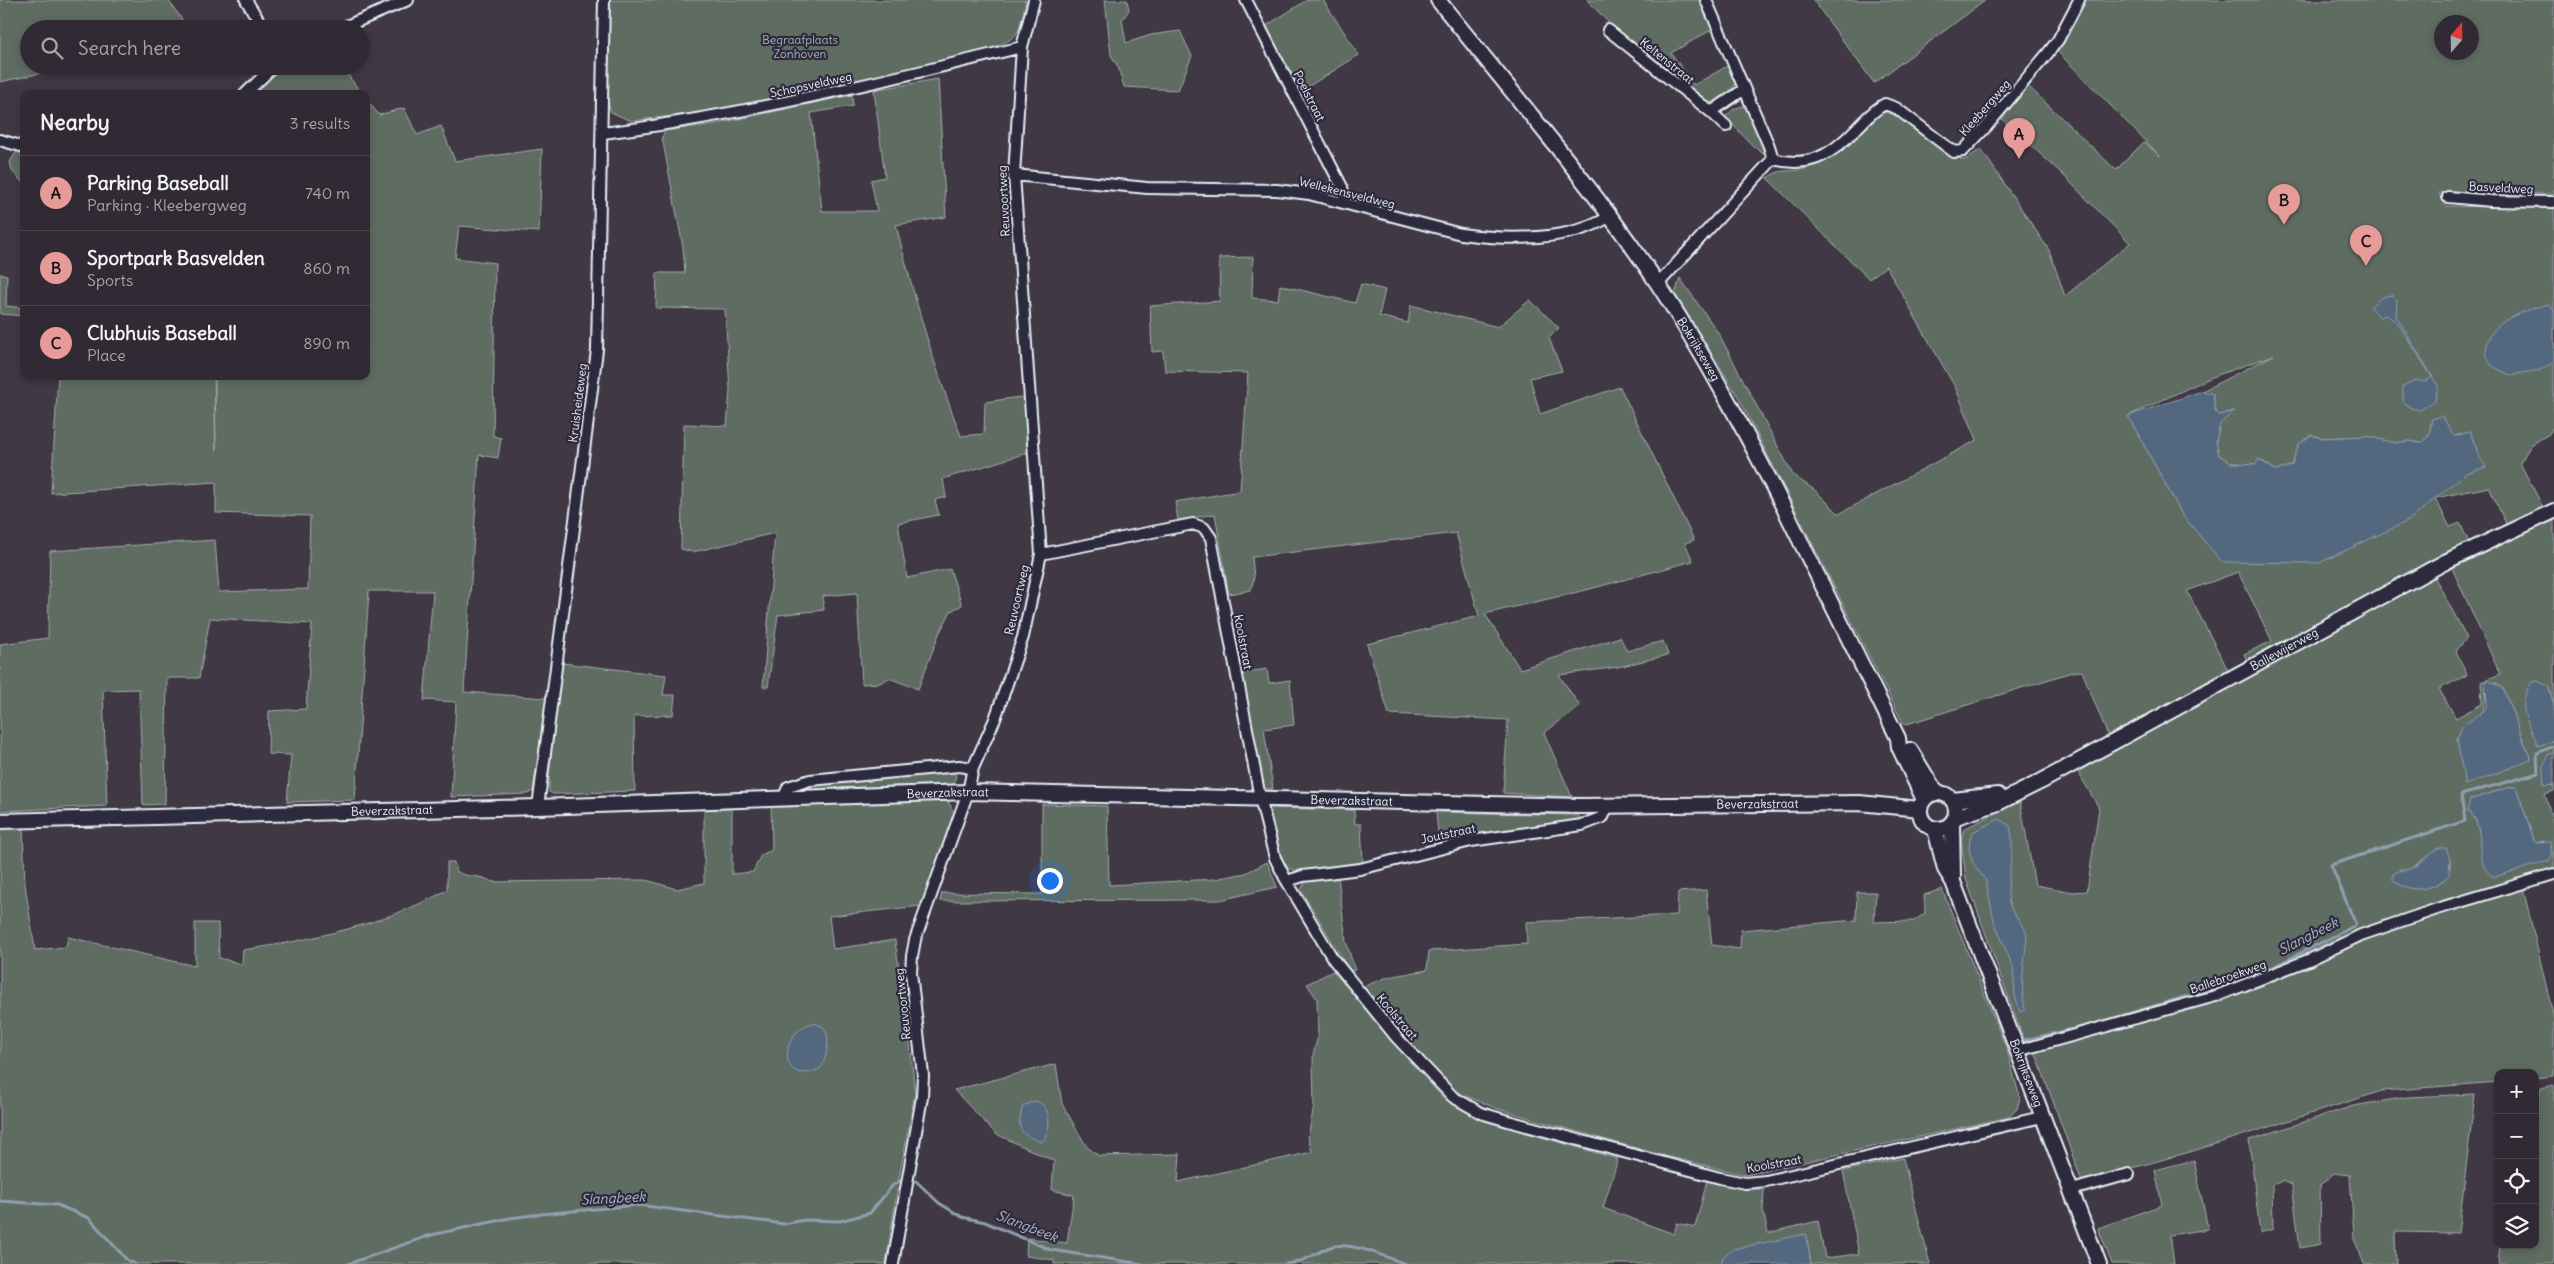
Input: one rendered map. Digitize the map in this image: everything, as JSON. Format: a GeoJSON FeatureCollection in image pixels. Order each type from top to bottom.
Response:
{"type":"FeatureCollection","features":[{"type":"Feature","properties":{"kind":"street"},"geometry":{"type":"LineString","coordinates":[[246,0],[258,20]]}},
{"type":"Feature","properties":{"kind":"street"},"geometry":{"type":"LineString","coordinates":[[360,20],[408,0]]}},
{"type":"Feature","properties":{"kind":"street","name":"Kruisheideweg"},"geometry":{"type":"LineString","coordinates":[[538,807],[597,350],[604,0]]}},
{"type":"Feature","properties":{"kind":"street","name":"Reuvoortweg"},"geometry":{"type":"LineString","coordinates":[[893,1264],[922,1097],[923,1075],[911,973],[915,940],[968,792],[974,768],[995,719],[1020,645],[1041,554],[1014,175],[1022,47],[1034,0]]}},
{"type":"Feature","properties":{"kind":"street","name":"Poelstraat"},"geometry":{"type":"LineString","coordinates":[[1246,0],[1342,187],[1346,204]]}},
{"type":"Feature","properties":{"kind":"street","name":"Bokrijkseweg"},"geometry":{"type":"LineString","coordinates":[[1438,0],[1610,216],[1658,284],[1723,391],[1843,624],[1898,738],[1899,746],[1922,804],[1925,825],[1935,829],[1945,869],[1954,882],[2099,1264]]}},
{"type":"Feature","properties":{"kind":"street"},"geometry":{"type":"LineString","coordinates":[[1658,284],[1772,159],[1769,146],[1743,90],[1706,0]]}},
{"type":"Feature","properties":{"kind":"street","name":"Kleebergweg"},"geometry":{"type":"LineString","coordinates":[[1772,159],[1800,163],[1825,154],[1842,143],[1875,109],[1884,104],[1896,108],[1954,152],[1963,151],[1986,128],[2058,40],[2079,0]]}},
{"type":"Feature","properties":{"kind":"street","name":"Keltenstraat"},"geometry":{"type":"LineString","coordinates":[[1608,30],[1726,126]]}},
{"type":"Feature","properties":{"kind":"street","name":"Schopsveldweg"},"geometry":{"type":"LineString","coordinates":[[602,133],[754,110],[843,91],[1022,47]]}},
{"type":"Feature","properties":{"kind":"street"},"geometry":{"type":"LineString","coordinates":[[249,90],[265,75]]}},
{"type":"Feature","properties":{"kind":"street"},"geometry":{"type":"LineString","coordinates":[[1711,112],[1743,90]]}},
{"type":"Feature","properties":{"kind":"street"},"geometry":{"type":"LineString","coordinates":[[0,140],[20,146]]}},
{"type":"Feature","properties":{"kind":"street","name":"Wellekensveldweg"},"geometry":{"type":"LineString","coordinates":[[1014,175],[1147,188],[1277,190],[1309,194],[1461,234],[1505,239],[1585,229],[1610,216]]}},
{"type":"Feature","properties":{"kind":"street","name":"Basveldweg"},"geometry":{"type":"LineString","coordinates":[[2448,196],[2492,201],[2554,202]]}},
{"type":"Feature","properties":{"kind":"street","name":"Ballewijerweg"},"geometry":{"type":"LineString","coordinates":[[1954,820],[1998,803],[2048,778],[2447,561],[2554,512]]}},
{"type":"Feature","properties":{"kind":"street","name":"Koolstraat"},"geometry":{"type":"LineString","coordinates":[[1041,554],[1193,524],[1204,528],[1211,538],[1260,798],[1275,858],[1333,959],[1397,1038],[1453,1097],[1481,1113],[1508,1122],[1745,1183],[1785,1176],[2042,1117]]}},
{"type":"Feature","properties":{"kind":"street","name":"Bokrijkseweg"},"geometry":{"type":"LineString","coordinates":[[1898,738],[1906,744],[1932,786],[1939,793],[1953,800],[1957,811],[1954,820],[1954,882]]}},
{"type":"Feature","properties":{"kind":"street","name":"Beverzakstraat"},"geometry":{"type":"LineString","coordinates":[[784,797],[788,788],[810,780],[959,766],[974,768]]}},
{"type":"Feature","properties":{"kind":"street","name":"Beverzakstraat"},"geometry":{"type":"LineString","coordinates":[[0,821],[538,807],[968,792],[1608,806],[1859,802],[1922,804]]}},
{"type":"Feature","properties":{"kind":"street"},"geometry":{"type":"LineString","coordinates":[[1922,804],[1939,793]]}},
{"type":"Feature","properties":{"kind":"street","name":"Ballewijerweg"},"geometry":{"type":"LineString","coordinates":[[1953,800],[2016,793]]}},
{"type":"Feature","properties":{"kind":"street","name":"Joutstraat"},"geometry":{"type":"LineString","coordinates":[[1287,881],[1303,876],[1360,869],[1471,841],[1582,825],[1603,817],[1608,806]]}},
{"type":"Feature","properties":{"kind":"street"},"geometry":{"type":"LineString","coordinates":[[1935,829],[1941,830],[1954,820]]}},
{"type":"Feature","properties":{"kind":"street","name":"Ballebroekweg"},"geometry":{"type":"LineString","coordinates":[[2018,1050],[2219,995],[2311,959],[2361,936],[2440,908],[2554,874]]}},
{"type":"Feature","properties":{"kind":"street"},"geometry":{"type":"LineString","coordinates":[[2072,1190],[2129,1174]]}},
{"type":"Feature","properties":{"kind":"green space"},"geometry":{"type":"Polygon","coordinates":[[[0,0],[168,0],[182,20],[20,20],[20,75],[32,75],[0,82],[0,0]]]}},
{"type":"Feature","properties":{"kind":"green space","name":"Begraafplaats Zonhoven"},"geometry":{"type":"Polygon","coordinates":[[[608,0],[1026,0],[1019,29],[1015,35],[1004,43],[983,51],[750,106],[631,121],[611,112],[607,100],[608,0]]]}},
{"type":"Feature","properties":{"kind":"green space"},"geometry":{"type":"Polygon","coordinates":[[[1105,0],[1127,0],[1129,10],[1122,20],[1126,43],[1151,35],[1180,31],[1192,56],[1178,90],[1124,87],[1118,67],[1111,55],[1105,0]]]}},
{"type":"Feature","properties":{"kind":"green space"},"geometry":{"type":"Polygon","coordinates":[[[1307,0],[1323,0],[1359,55],[1301,91],[1266,26],[1307,0]]]}},
{"type":"Feature","properties":{"kind":"green space"},"geometry":{"type":"Polygon","coordinates":[[[1587,0],[1700,0],[1713,29],[1671,53],[1694,85],[1729,65],[1736,82],[1734,87],[1724,97],[1706,103],[1610,24],[1587,0]]]}},
{"type":"Feature","properties":{"kind":"green space"},"geometry":{"type":"Polygon","coordinates":[[[1813,0],[1986,0],[1874,83],[1813,0]]]}},
{"type":"Feature","properties":{"kind":"green space"},"geometry":{"type":"Polygon","coordinates":[[[2086,0],[2554,0],[2554,194],[2439,193],[2446,206],[2554,208],[2554,426],[2549,434],[2531,445],[2520,463],[2545,511],[2508,528],[2489,487],[2435,498],[2450,527],[2460,523],[2470,545],[2247,661],[2244,654],[2272,641],[2238,572],[2187,591],[2229,672],[2109,738],[2082,671],[2072,672],[1904,725],[1739,398],[1675,294],[1680,278],[1719,334],[1793,475],[1816,491],[1839,514],[1977,440],[1955,387],[1886,266],[1869,279],[1767,178],[1782,171],[1804,169],[1837,154],[1882,113],[1890,113],[1900,118],[1955,157],[1965,160],[1981,149],[2049,250],[2065,296],[2130,243],[2060,172],[2002,119],[2028,86],[2116,170],[2144,142],[2160,156],[2057,51],[2086,0]],[[2274,355],[2212,377],[2128,416],[2183,516],[2408,521],[2479,456],[2470,432],[2454,436],[2432,419],[2429,436],[2421,443],[2409,441],[2395,443],[2366,436],[2322,438],[2311,435],[2299,444],[2292,465],[2277,471],[2259,459],[2256,464],[2231,463],[2219,455],[2216,441],[2220,423],[2233,411],[2219,415],[2215,411],[2213,394],[2202,391],[2274,355]]]}},
{"type":"Feature","properties":{"kind":"green space"},"geometry":{"type":"Polygon","coordinates":[[[273,75],[349,75],[359,90],[258,90],[273,75]]]}},
{"type":"Feature","properties":{"kind":"green space"},"geometry":{"type":"Polygon","coordinates":[[[938,79],[946,217],[896,225],[925,332],[961,436],[984,434],[985,402],[1020,397],[1024,400],[1030,452],[943,479],[946,497],[935,500],[939,515],[898,523],[907,578],[950,569],[962,605],[951,611],[939,634],[918,689],[889,678],[880,683],[862,684],[857,593],[823,596],[824,610],[778,615],[768,687],[763,687],[775,533],[693,552],[681,549],[684,424],[727,426],[730,390],[725,309],[656,308],[657,273],[685,273],[683,247],[662,137],[665,131],[715,124],[852,95],[853,106],[811,113],[822,211],[877,211],[871,180],[885,177],[874,90],[938,79]]]}},
{"type":"Feature","properties":{"kind":"green space"},"geometry":{"type":"Polygon","coordinates":[[[370,104],[379,115],[404,108],[417,135],[441,126],[455,161],[542,149],[539,232],[459,226],[455,258],[495,263],[493,436],[501,438],[498,458],[479,455],[464,692],[546,698],[533,791],[528,794],[451,797],[456,702],[424,700],[433,591],[369,591],[355,800],[287,802],[291,755],[268,754],[269,711],[306,709],[312,624],[210,618],[199,678],[167,678],[165,804],[143,805],[139,689],[103,690],[107,806],[0,811],[0,644],[48,638],[50,551],[215,540],[219,592],[308,589],[310,516],[216,513],[216,482],[51,493],[58,380],[214,380],[216,451],[215,380],[370,380],[370,104]]]}},
{"type":"Feature","properties":{"kind":"green space"},"geometry":{"type":"Polygon","coordinates":[[[1742,106],[1746,108],[1767,149],[1768,154],[1766,156],[1753,146],[1725,117],[1734,109],[1742,106]]]}},
{"type":"Feature","properties":{"kind":"green space"},"geometry":{"type":"Polygon","coordinates":[[[17,151],[20,151],[20,180],[12,171],[10,162],[17,151]]]}},
{"type":"Feature","properties":{"kind":"green space"},"geometry":{"type":"Polygon","coordinates":[[[1253,257],[1252,298],[1278,300],[1280,285],[1355,303],[1361,284],[1385,290],[1379,316],[1408,323],[1411,305],[1498,327],[1530,300],[1559,328],[1549,338],[1562,371],[1530,378],[1540,414],[1620,387],[1694,540],[1685,543],[1693,561],[1590,589],[1485,614],[1520,669],[1620,637],[1627,651],[1663,641],[1668,655],[1618,667],[1559,675],[1580,706],[1544,733],[1572,797],[1503,793],[1508,720],[1389,714],[1367,644],[1479,616],[1456,533],[1252,557],[1254,577],[1251,590],[1229,594],[1215,514],[1178,520],[1175,502],[1240,491],[1248,373],[1165,371],[1163,351],[1152,352],[1150,306],[1220,301],[1219,258],[1253,257]]]}},
{"type":"Feature","properties":{"kind":"green space"},"geometry":{"type":"Polygon","coordinates":[[[0,274],[7,275],[6,306],[20,308],[20,316],[0,314],[0,274]]]}},
{"type":"Feature","properties":{"kind":"green space"},"geometry":{"type":"Polygon","coordinates":[[[2554,518],[2554,705],[2548,686],[2538,746],[2554,740],[2554,753],[2549,755],[2551,786],[2554,785],[2554,791],[2545,794],[2554,826],[2554,868],[2346,934],[2266,972],[2212,991],[2084,1029],[2030,1040],[2023,1038],[1966,879],[1961,839],[1964,829],[2020,801],[2035,885],[2073,892],[2087,891],[2099,808],[2078,772],[2144,730],[2430,576],[2434,576],[2467,638],[2456,651],[2467,675],[2439,689],[2456,718],[2482,704],[2481,682],[2500,674],[2452,568],[2482,551],[2554,518]],[[2485,683],[2486,694],[2483,710],[2476,721],[2457,740],[2458,745],[2531,760],[2503,688],[2497,683],[2485,683]],[[2515,787],[2470,800],[2479,833],[2485,868],[2544,841],[2537,843],[2534,840],[2515,787]],[[2427,856],[2411,869],[2399,869],[2417,889],[2431,886],[2446,878],[2450,867],[2450,859],[2427,856]]]}},
{"type":"Feature","properties":{"kind":"green space"},"geometry":{"type":"Polygon","coordinates":[[[562,663],[666,675],[663,695],[675,695],[673,715],[634,716],[635,791],[553,794],[549,792],[549,774],[562,663]]]}},
{"type":"Feature","properties":{"kind":"green space"},"geometry":{"type":"Polygon","coordinates":[[[1267,669],[1269,683],[1290,680],[1294,725],[1264,729],[1273,789],[1262,789],[1241,673],[1267,669]]]}},
{"type":"Feature","properties":{"kind":"green space"},"geometry":{"type":"Polygon","coordinates":[[[953,772],[956,775],[954,784],[807,789],[810,785],[953,772]]]}},
{"type":"Feature","properties":{"kind":"green space"},"geometry":{"type":"Polygon","coordinates":[[[912,800],[948,801],[954,813],[921,906],[829,916],[833,949],[895,940],[900,977],[903,974],[915,1093],[898,1184],[886,1264],[0,1264],[0,829],[23,828],[25,885],[35,950],[66,947],[68,937],[195,966],[195,923],[218,923],[219,958],[242,964],[243,950],[321,936],[348,929],[424,902],[447,890],[447,862],[454,862],[456,871],[465,875],[483,878],[492,882],[646,880],[677,889],[704,883],[704,806],[732,806],[732,874],[753,872],[761,855],[772,850],[771,805],[912,800]]]}},
{"type":"Feature","properties":{"kind":"green space"},"geometry":{"type":"Polygon","coordinates":[[[1042,804],[1107,806],[1109,885],[1215,879],[1246,873],[1267,862],[1277,887],[1220,900],[940,901],[942,893],[1042,894],[1042,804]]]}},
{"type":"Feature","properties":{"kind":"green space"},"geometry":{"type":"Polygon","coordinates":[[[1265,808],[1354,810],[1355,824],[1361,824],[1363,864],[1309,872],[1289,868],[1282,863],[1265,808]]]}},
{"type":"Feature","properties":{"kind":"green space"},"geometry":{"type":"Polygon","coordinates":[[[1436,812],[1577,815],[1581,818],[1580,821],[1439,844],[1436,812]]]}},
{"type":"Feature","properties":{"kind":"green space"},"geometry":{"type":"Polygon","coordinates":[[[1338,877],[1346,942],[1355,970],[1350,971],[1301,890],[1305,882],[1316,878],[1338,877]]]}},
{"type":"Feature","properties":{"kind":"green space"},"geometry":{"type":"Polygon","coordinates":[[[2523,888],[2554,1019],[2554,1076],[2539,1078],[2539,1069],[2494,1069],[2494,1082],[2382,1091],[2190,1152],[2082,1182],[2036,1054],[2038,1050],[2198,1007],[2262,986],[2362,940],[2523,888]]]}},
{"type":"Feature","properties":{"kind":"green space"},"geometry":{"type":"Polygon","coordinates":[[[1942,889],[2007,1050],[2020,1098],[2017,1109],[2009,1117],[1745,1175],[1653,1153],[1498,1109],[1456,1092],[1410,1046],[1362,987],[1388,977],[1427,970],[1429,951],[1527,944],[1526,922],[1677,915],[1678,892],[1706,890],[1712,945],[1740,949],[1741,930],[1856,920],[1857,892],[1876,892],[1874,922],[1914,921],[1925,913],[1924,895],[1942,889]]]}},
{"type":"Feature","properties":{"kind":"green space"},"geometry":{"type":"Polygon","coordinates":[[[1333,971],[1443,1098],[1483,1120],[1618,1159],[1603,1208],[1674,1234],[1677,1223],[1695,1227],[1707,1181],[1743,1189],[1764,1189],[1763,1211],[1768,1233],[1818,1221],[1825,1258],[1859,1254],[1843,1171],[1903,1158],[1930,1264],[1811,1264],[1806,1235],[1723,1257],[1721,1264],[1054,1264],[1054,1260],[1026,1256],[1027,1238],[1067,1243],[1074,1195],[1052,1190],[1054,1161],[996,1134],[954,1090],[1056,1064],[1062,1104],[1087,1147],[1099,1156],[1180,1154],[1178,1182],[1312,1152],[1308,1137],[1314,1106],[1313,1055],[1318,1036],[1317,999],[1307,984],[1333,971]]]}},
{"type":"Feature","properties":{"kind":"green space"},"geometry":{"type":"Polygon","coordinates":[[[2554,1085],[2554,1264],[2498,1264],[2500,1249],[2539,1249],[2539,1100],[2541,1088],[2554,1085]]]}},
{"type":"Feature","properties":{"kind":"green space"},"geometry":{"type":"Polygon","coordinates":[[[2475,1094],[2458,1233],[2395,1232],[2396,1264],[2364,1264],[2354,1238],[2350,1175],[2334,1173],[2320,1185],[2321,1244],[2300,1248],[2292,1185],[2282,1181],[2272,1185],[2273,1229],[2260,1233],[2249,1140],[2353,1106],[2408,1097],[2475,1094]]]}},
{"type":"Feature","properties":{"kind":"green space"},"geometry":{"type":"Polygon","coordinates":[[[2194,1160],[2208,1229],[2170,1235],[2174,1264],[2112,1264],[2098,1228],[2162,1205],[2155,1170],[2194,1160]]]}},
{"type":"Feature","properties":{"kind":"water"},"geometry":{"type":"Polygon","coordinates":[[[2392,295],[2397,301],[2396,316],[2438,386],[2435,401],[2420,410],[2411,408],[2403,401],[2403,386],[2416,380],[2425,382],[2432,377],[2397,322],[2386,315],[2380,317],[2370,307],[2382,297],[2392,295]]]}},
{"type":"Feature","properties":{"kind":"water"},"geometry":{"type":"Polygon","coordinates":[[[2549,304],[2554,310],[2554,362],[2540,370],[2510,375],[2492,366],[2486,351],[2488,340],[2493,331],[2500,324],[2519,313],[2549,304]]]}},
{"type":"Feature","properties":{"kind":"water"},"geometry":{"type":"Polygon","coordinates":[[[2202,391],[2213,394],[2215,411],[2219,415],[2234,411],[2220,424],[2216,441],[2219,455],[2231,463],[2256,464],[2258,459],[2277,471],[2292,465],[2299,444],[2311,435],[2322,438],[2366,436],[2395,443],[2409,441],[2421,443],[2429,436],[2432,419],[2442,416],[2454,436],[2470,432],[2479,456],[2486,467],[2466,473],[2408,521],[2319,563],[2222,562],[2183,516],[2128,416],[2202,391]]]}},
{"type":"Feature","properties":{"kind":"water"},"geometry":{"type":"Polygon","coordinates":[[[2488,680],[2503,688],[2531,760],[2465,785],[2457,740],[2462,726],[2485,710],[2487,702],[2485,684],[2488,680]]]}},
{"type":"Feature","properties":{"kind":"water"},"geometry":{"type":"Polygon","coordinates":[[[2538,681],[2548,686],[2554,705],[2554,740],[2538,746],[2527,721],[2524,699],[2532,682],[2538,681]]]}},
{"type":"Feature","properties":{"kind":"water"},"geometry":{"type":"Polygon","coordinates":[[[2554,753],[2554,785],[2544,786],[2543,769],[2549,754],[2554,753]]]}},
{"type":"Feature","properties":{"kind":"water"},"geometry":{"type":"Polygon","coordinates":[[[2515,787],[2517,790],[2534,840],[2537,843],[2550,842],[2552,855],[2549,861],[2494,877],[2488,872],[2481,860],[2477,824],[2471,813],[2467,811],[2470,800],[2515,787]]]}},
{"type":"Feature","properties":{"kind":"water"},"geometry":{"type":"Polygon","coordinates":[[[1999,819],[2010,826],[2012,835],[2008,888],[2009,903],[2027,935],[2022,981],[2025,1010],[2020,1012],[2015,995],[2013,967],[1994,921],[1986,881],[1973,863],[1969,850],[1970,838],[1973,832],[1999,819]]]}},
{"type":"Feature","properties":{"kind":"water"},"geometry":{"type":"Polygon","coordinates":[[[2438,848],[2446,848],[2450,859],[2449,875],[2443,880],[2429,887],[2414,889],[2393,880],[2393,874],[2416,866],[2438,848]]]}},
{"type":"Feature","properties":{"kind":"water"},"geometry":{"type":"Polygon","coordinates":[[[814,1023],[823,1027],[827,1033],[828,1044],[824,1061],[820,1069],[805,1073],[795,1071],[789,1065],[787,1055],[789,1045],[794,1035],[803,1027],[814,1023]]]}},
{"type":"Feature","properties":{"kind":"water"},"geometry":{"type":"Polygon","coordinates":[[[1035,1101],[1041,1103],[1045,1108],[1049,1119],[1048,1132],[1042,1142],[1024,1134],[1020,1126],[1023,1106],[1035,1101]]]}},
{"type":"Feature","properties":{"kind":"water"},"geometry":{"type":"Polygon","coordinates":[[[1806,1234],[1811,1264],[1721,1264],[1723,1257],[1733,1249],[1806,1234]]]}},
{"type":"Feature","properties":{"kind":"waterway","name":"Slangbeek"},"geometry":{"type":"LineString","coordinates":[[2021,1041],[2094,1024],[2255,976],[2356,925],[2331,865],[2465,821],[2461,795],[2538,773],[2537,753],[2554,746]]}},
{"type":"Feature","properties":{"kind":"waterway","name":"Slangbeek"},"geometry":{"type":"LineString","coordinates":[[348,1264],[431,1235],[510,1218],[638,1205],[784,1224],[804,1220],[840,1221],[870,1213],[893,1185],[900,1181]]}},
{"type":"Feature","properties":{"kind":"waterway","name":"Slangbeek"},"geometry":{"type":"LineString","coordinates":[[916,1181],[939,1203],[962,1217],[985,1222],[1051,1250],[1142,1264]]}},
{"type":"Feature","properties":{"kind":"waterway","name":"Slangbeek"},"geometry":{"type":"LineString","coordinates":[[0,1201],[57,1205],[89,1218],[127,1260],[135,1264]]}},
{"type":"Feature","properties":{"kind":"waterway","name":"Slangbeek"},"geometry":{"type":"LineString","coordinates":[[1286,1264],[1304,1260],[1338,1245],[1368,1251],[1406,1264]]}},
{"type":"Feature","properties":{"kind":"place","name":"Parking Baseball"},"geometry":{"type":"Point","coordinates":[2019,159]}},
{"type":"Feature","properties":{"kind":"place","name":"Sportpark Basvelden"},"geometry":{"type":"Point","coordinates":[2284,225]}},
{"type":"Feature","properties":{"kind":"place","name":"Clubhuis Baseball"},"geometry":{"type":"Point","coordinates":[2366,266]}}]}
